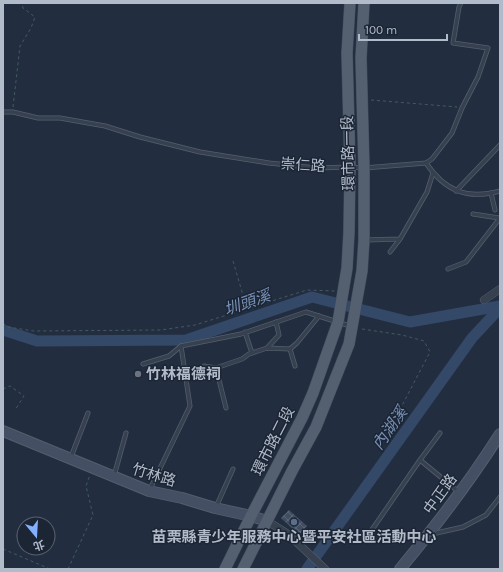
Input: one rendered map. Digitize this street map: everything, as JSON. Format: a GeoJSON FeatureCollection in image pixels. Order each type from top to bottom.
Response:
{"type":"FeatureCollection","features":[{"type":"Feature","properties":{"kind":"main road","name":"環市路一段"},"geometry":{"type":"LineString","coordinates":[[350,3],[348,53],[350,167]]}},
{"type":"Feature","properties":{"kind":"main road","name":"環市路一段"},"geometry":{"type":"LineString","coordinates":[[358,302],[364,240],[361,58],[364,3]]}},
{"type":"Feature","properties":{"kind":"main road"},"geometry":{"type":"LineString","coordinates":[[343,294],[348,240],[350,167]]}},
{"type":"Feature","properties":{"kind":"main road","name":"環市路二段"},"geometry":{"type":"LineString","coordinates":[[225,569],[305,412],[338,322],[343,294]]}},
{"type":"Feature","properties":{"kind":"main road","name":"環市路二段"},"geometry":{"type":"LineString","coordinates":[[243,569],[316,427],[350,344],[358,302]]}},
{"type":"Feature","properties":{"kind":"street"},"geometry":{"type":"LineString","coordinates":[[484,300],[500,288]]}},
{"type":"Feature","properties":{"kind":"street","name":"竹林路"},"geometry":{"type":"LineString","coordinates":[[3,431],[149,491],[182,498],[267,521],[288,534],[325,569]]}},
{"type":"Feature","properties":{"kind":"street","name":"中正路"},"geometry":{"type":"LineString","coordinates":[[400,569],[460,493],[484,460],[500,434]]}},
{"type":"Feature","properties":{"kind":"lane"},"geometry":{"type":"LineString","coordinates":[[461,3],[453,43],[488,48],[478,77],[462,108],[452,133],[432,159],[426,163],[433,173],[456,191],[474,195],[500,191]]}},
{"type":"Feature","properties":{"kind":"lane","name":"崇仁路"},"geometry":{"type":"LineString","coordinates":[[3,112],[13,112],[38,118],[60,118],[105,126],[140,137],[200,152],[269,163],[316,168],[364,168],[426,163]]}},
{"type":"Feature","properties":{"kind":"lane"},"geometry":{"type":"LineString","coordinates":[[456,191],[500,145]]}},
{"type":"Feature","properties":{"kind":"lane"},"geometry":{"type":"LineString","coordinates":[[390,252],[400,239],[427,192],[433,173]]}},
{"type":"Feature","properties":{"kind":"lane"},"geometry":{"type":"LineString","coordinates":[[491,193],[495,210]]}},
{"type":"Feature","properties":{"kind":"lane"},"geometry":{"type":"LineString","coordinates":[[448,269],[466,262],[499,218],[473,214]]}},
{"type":"Feature","properties":{"kind":"lane"},"geometry":{"type":"LineString","coordinates":[[364,240],[400,239]]}},
{"type":"Feature","properties":{"kind":"lane"},"geometry":{"type":"LineString","coordinates":[[143,364],[169,356],[181,346],[245,332],[306,312],[353,327]]}},
{"type":"Feature","properties":{"kind":"lane"},"geometry":{"type":"LineString","coordinates":[[204,366],[216,368],[267,348],[290,349],[297,344],[319,316]]}},
{"type":"Feature","properties":{"kind":"lane"},"geometry":{"type":"LineString","coordinates":[[267,348],[278,335],[276,322]]}},
{"type":"Feature","properties":{"kind":"lane"},"geometry":{"type":"LineString","coordinates":[[245,332],[252,353]]}},
{"type":"Feature","properties":{"kind":"lane"},"geometry":{"type":"LineString","coordinates":[[149,491],[190,406],[181,346]]}},
{"type":"Feature","properties":{"kind":"lane"},"geometry":{"type":"LineString","coordinates":[[290,349],[294,366]]}},
{"type":"Feature","properties":{"kind":"lane"},"geometry":{"type":"LineString","coordinates":[[216,368],[226,408]]}},
{"type":"Feature","properties":{"kind":"lane"},"geometry":{"type":"LineString","coordinates":[[70,459],[88,413]]}},
{"type":"Feature","properties":{"kind":"lane"},"geometry":{"type":"LineString","coordinates":[[113,477],[126,432]]}},
{"type":"Feature","properties":{"kind":"lane"},"geometry":{"type":"LineString","coordinates":[[369,534],[440,433]]}},
{"type":"Feature","properties":{"kind":"lane"},"geometry":{"type":"LineString","coordinates":[[420,460],[460,493]]}},
{"type":"Feature","properties":{"kind":"lane"},"geometry":{"type":"LineString","coordinates":[[215,508],[233,469]]}},
{"type":"Feature","properties":{"kind":"lane"},"geometry":{"type":"LineString","coordinates":[[429,534],[463,527],[486,515],[498,502],[500,497]]}},
{"type":"Feature","properties":{"kind":"path"},"geometry":{"type":"LineString","coordinates":[[13,112],[20,46],[31,28],[35,17],[23,8],[22,3]]}},
{"type":"Feature","properties":{"kind":"path"},"geometry":{"type":"LineString","coordinates":[[362,99],[462,108]]}},
{"type":"Feature","properties":{"kind":"path"},"geometry":{"type":"LineString","coordinates":[[233,261],[247,310]]}},
{"type":"Feature","properties":{"kind":"path"},"geometry":{"type":"LineString","coordinates":[[3,324],[8,327],[34,331],[161,330],[195,325],[247,310],[306,290],[343,294]]}},
{"type":"Feature","properties":{"kind":"path"},"geometry":{"type":"LineString","coordinates":[[353,327],[402,335],[424,341],[430,352],[396,417]]}},
{"type":"Feature","properties":{"kind":"path"},"geometry":{"type":"LineString","coordinates":[[3,389],[10,386],[24,396],[15,410]]}},
{"type":"Feature","properties":{"kind":"path"},"geometry":{"type":"LineString","coordinates":[[68,569],[93,515],[86,486],[92,468]]}},
{"type":"Feature","properties":{"kind":"path"},"geometry":{"type":"LineString","coordinates":[[3,549],[50,569]]}},
{"type":"Feature","properties":{"kind":"building","name":"苗栗縣青少年服務中心暨平安社區活動中心"},"geometry":{"type":"Polygon","coordinates":[[[289,510],[307,526],[299,535],[281,518],[289,510]]]}},
{"type":"Feature","properties":{"kind":"waterway","name":"圳頭溪"},"geometry":{"type":"LineString","coordinates":[[3,330],[37,341],[186,340],[312,297],[410,322],[500,306]]}},
{"type":"Feature","properties":{"kind":"waterway","name":"內湖溪"},"geometry":{"type":"LineString","coordinates":[[307,569],[472,338],[500,308]]}},
{"type":"Feature","properties":{"kind":"place","name":"竹林福德祠"},"geometry":{"type":"Point","coordinates":[138,374]}},
{"type":"Feature","properties":{"kind":"place","name":"苗栗縣青少年服務中心暨平安社區活動中心"},"geometry":{"type":"Point","coordinates":[294,522]}}]}
